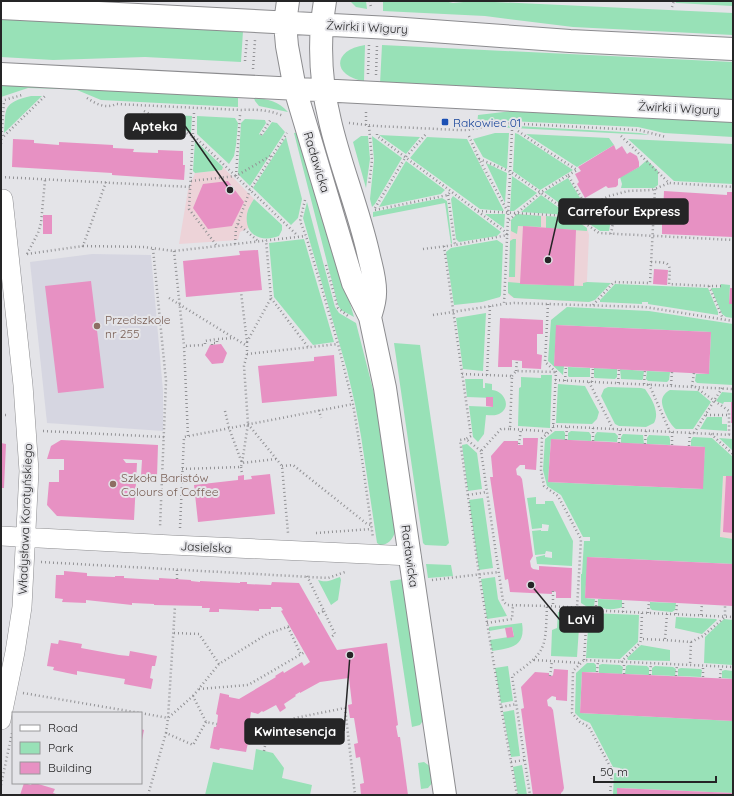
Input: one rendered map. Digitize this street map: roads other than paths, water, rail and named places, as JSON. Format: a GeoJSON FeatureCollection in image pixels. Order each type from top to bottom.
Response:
{"type":"FeatureCollection","features":[{"type":"Feature","properties":{"kind":"main road","name":"Racławicka"},"geometry":{"type":"LineString","coordinates":[[288,1],[285,23],[287,46],[295,89],[353,283],[370,317],[385,388],[411,556],[445,795]]}},
{"type":"Feature","properties":{"kind":"main road","name":"Racławicka"},"geometry":{"type":"LineString","coordinates":[[325,1],[321,25],[321,69],[330,122],[364,235],[375,283],[374,301],[370,317]]}},
{"type":"Feature","properties":{"kind":"main road","name":"Żwirki i Wigury"},"geometry":{"type":"LineString","coordinates":[[1,8],[391,28],[733,49]]}},
{"type":"Feature","properties":{"kind":"main road","name":"Żwirki i Wigury"},"geometry":{"type":"LineString","coordinates":[[1,74],[733,111]]}},
{"type":"Feature","properties":{"kind":"street","name":"Władysława Korotyńskiego"},"geometry":{"type":"LineString","coordinates":[[1,720],[15,652],[22,608],[29,471],[28,436],[2,199]]}},
{"type":"Feature","properties":{"kind":"street","name":"Jasielska"},"geometry":{"type":"LineString","coordinates":[[1,536],[172,546],[411,556]]}},
{"type":"Feature","properties":{"kind":"place","name":"Rakowiec 01"},"geometry":{"type":"Point","coordinates":[445,122]}},
{"type":"Feature","properties":{"kind":"place","name":"Apteka"},"geometry":{"type":"Point","coordinates":[230,190]}},
{"type":"Feature","properties":{"kind":"place","name":"Carrefour Express"},"geometry":{"type":"Point","coordinates":[548,260]}},
{"type":"Feature","properties":{"kind":"place","name":"Przedszkole nr 255"},"geometry":{"type":"Point","coordinates":[97,326]}},
{"type":"Feature","properties":{"kind":"place","name":"Szkoła Baristów Colours of Coffee"},"geometry":{"type":"Point","coordinates":[113,484]}},
{"type":"Feature","properties":{"kind":"place","name":"LaVi"},"geometry":{"type":"Point","coordinates":[531,585]}},
{"type":"Feature","properties":{"kind":"place","name":"Kwintesencja"},"geometry":{"type":"Point","coordinates":[350,655]}}]}
